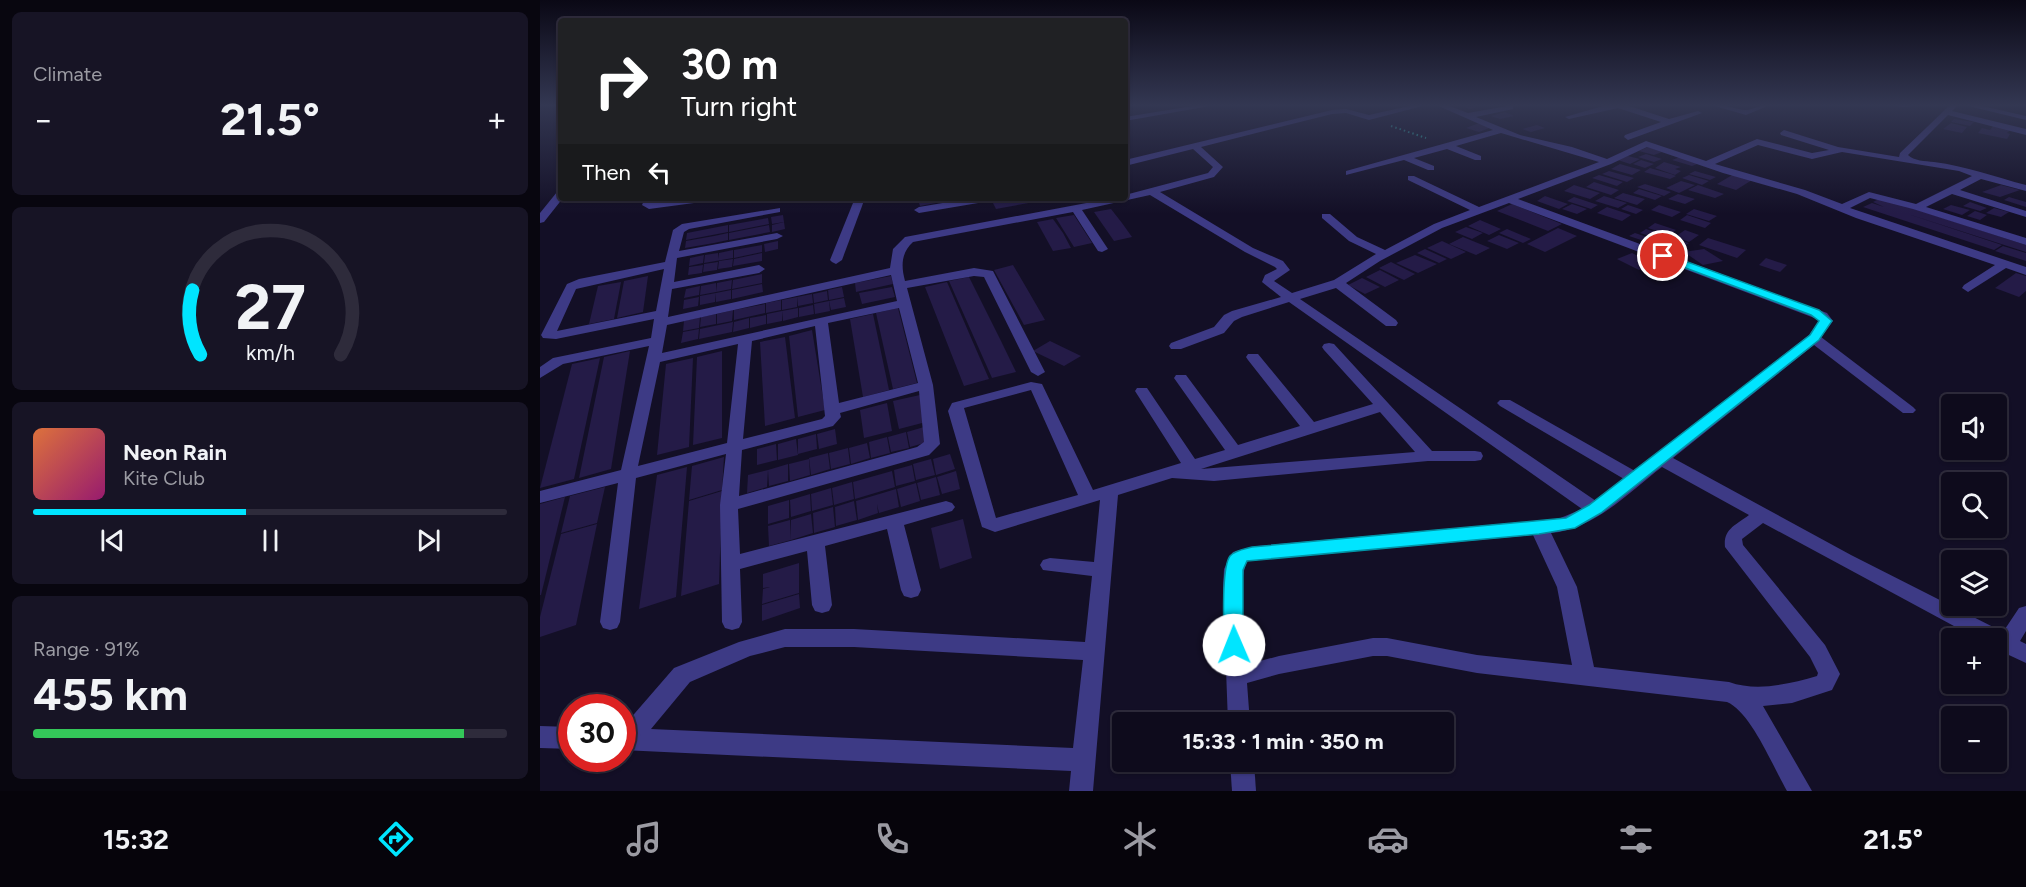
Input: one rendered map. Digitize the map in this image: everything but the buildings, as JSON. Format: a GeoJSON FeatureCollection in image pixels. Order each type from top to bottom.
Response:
{"type":"FeatureCollection","features":[{"type":"Feature","properties":{"kind":"street"},"geometry":{"type":"LineString","coordinates":[[1128,162],[1220,141]]}},
{"type":"Feature","properties":{"kind":"street"},"geometry":{"type":"LineString","coordinates":[[1349,173],[1464,141]]}},
{"type":"Feature","properties":{"kind":"street"},"geometry":{"type":"LineString","coordinates":[[1529,141],[1569,149],[1608,162]]}},
{"type":"Feature","properties":{"kind":"street"},"geometry":{"type":"LineString","coordinates":[[1811,141],[1839,149],[1959,168],[2026,188]]}},
{"type":"Feature","properties":{"kind":"street"},"geometry":{"type":"LineString","coordinates":[[1907,160],[1903,155],[1917,141]]}},
{"type":"Feature","properties":{"kind":"street"},"geometry":{"type":"LineString","coordinates":[[1707,164],[1757,142],[1812,156],[1825,155],[1839,151],[1839,149]]}},
{"type":"Feature","properties":{"kind":"street"},"geometry":{"type":"LineString","coordinates":[[1176,346],[1219,330],[1229,318],[1237,314],[1338,283],[1384,254],[1438,226],[1608,162],[1646,144],[1802,192],[1860,216],[2026,271]]}},
{"type":"Feature","properties":{"kind":"street"},"geometry":{"type":"LineString","coordinates":[[1446,146],[1479,158]]}},
{"type":"Feature","properties":{"kind":"street"},"geometry":{"type":"LineString","coordinates":[[1128,196],[1214,173],[1218,167],[1215,161],[1196,147]]}},
{"type":"Feature","properties":{"kind":"street"},"geometry":{"type":"LineString","coordinates":[[1404,157],[1431,168]]}},
{"type":"Feature","properties":{"kind":"street"},"geometry":{"type":"LineString","coordinates":[[1917,207],[1980,176]]}},
{"type":"Feature","properties":{"kind":"street"},"geometry":{"type":"LineString","coordinates":[[1411,178],[1479,211]]}},
{"type":"Feature","properties":{"kind":"street"},"geometry":{"type":"LineString","coordinates":[[1950,190],[2026,213]]}},
{"type":"Feature","properties":{"kind":"street"},"geometry":{"type":"LineString","coordinates":[[1151,191],[1249,250],[1279,264],[1284,271],[1267,281],[1595,509]]}},
{"type":"Feature","properties":{"kind":"street"},"geometry":{"type":"LineString","coordinates":[[1841,207],[1871,195],[1917,207],[2026,242]]}},
{"type":"Feature","properties":{"kind":"street"},"geometry":{"type":"LineString","coordinates":[[540,220],[558,198]]}},
{"type":"Feature","properties":{"kind":"street"},"geometry":{"type":"LineString","coordinates":[[1238,712],[1235,678],[1234,570],[1241,556],[1264,552],[1539,528],[1569,523],[1595,509],[1815,338],[1826,321],[1815,312],[1511,200]]}},
{"type":"Feature","properties":{"kind":"street"},"geometry":{"type":"LineString","coordinates":[[649,201],[647,205],[649,207],[689,201]]}},
{"type":"Feature","properties":{"kind":"street"},"geometry":{"type":"LineString","coordinates":[[836,260],[859,201]]}},
{"type":"Feature","properties":{"kind":"street"},"geometry":{"type":"LineString","coordinates":[[919,210],[1076,208],[1107,201]]}},
{"type":"Feature","properties":{"kind":"street"},"geometry":{"type":"LineString","coordinates":[[1076,208],[1102,249]]}},
{"type":"Feature","properties":{"kind":"street"},"geometry":{"type":"LineString","coordinates":[[610,622],[628,476],[679,230],[686,226],[776,210]]}},
{"type":"Feature","properties":{"kind":"street"},"geometry":{"type":"LineString","coordinates":[[729,505],[923,451],[932,444],[926,385],[896,270],[899,249],[909,239],[978,210]]}},
{"type":"Feature","properties":{"kind":"street"},"geometry":{"type":"LineString","coordinates":[[1326,216],[1353,239],[1384,254]]}},
{"type":"Feature","properties":{"kind":"street"},"geometry":{"type":"LineString","coordinates":[[777,236],[671,260],[571,287],[548,334],[556,336],[661,318],[896,270]]}},
{"type":"Feature","properties":{"kind":"street"},"geometry":{"type":"LineString","coordinates":[[1968,288],[2004,264]]}},
{"type":"Feature","properties":{"kind":"street"},"geometry":{"type":"LineString","coordinates":[[666,286],[759,269]]}},
{"type":"Feature","properties":{"kind":"street"},"geometry":{"type":"LineString","coordinates":[[900,286],[974,272],[989,274],[1038,372]]}},
{"type":"Feature","properties":{"kind":"street"},"geometry":{"type":"LineString","coordinates":[[1338,283],[1391,323]]}},
{"type":"Feature","properties":{"kind":"street"},"geometry":{"type":"LineString","coordinates":[[654,359],[904,303]]}},
{"type":"Feature","properties":{"kind":"street"},"geometry":{"type":"LineString","coordinates":[[540,497],[827,423],[833,417],[821,321]]}},
{"type":"Feature","properties":{"kind":"street"},"geometry":{"type":"LineString","coordinates":[[1815,338],[1908,410]]}},
{"type":"Feature","properties":{"kind":"street"},"geometry":{"type":"LineString","coordinates":[[732,622],[729,505],[745,339]]}},
{"type":"Feature","properties":{"kind":"street"},"geometry":{"type":"LineString","coordinates":[[540,374],[558,361],[656,340]]}},
{"type":"Feature","properties":{"kind":"street"},"geometry":{"type":"LineString","coordinates":[[1329,346],[1428,456]]}},
{"type":"Feature","properties":{"kind":"street"},"geometry":{"type":"LineString","coordinates":[[1253,357],[1310,428]]}},
{"type":"Feature","properties":{"kind":"street"},"geometry":{"type":"LineString","coordinates":[[1180,378],[1234,451]]}},
{"type":"Feature","properties":{"kind":"street"},"geometry":{"type":"LineString","coordinates":[[832,410],[926,385]]}},
{"type":"Feature","properties":{"kind":"street"},"geometry":{"type":"LineString","coordinates":[[1088,498],[1037,387],[1031,386],[957,406],[956,411],[988,522],[1000,525],[1088,498],[1234,451],[1383,406]]}},
{"type":"Feature","properties":{"kind":"street"},"geometry":{"type":"LineString","coordinates":[[1142,391],[1190,465]]}},
{"type":"Feature","properties":{"kind":"street"},"geometry":{"type":"LineString","coordinates":[[1505,403],[1635,478]]}},
{"type":"Feature","properties":{"kind":"street"},"geometry":{"type":"LineString","coordinates":[[1164,473],[1214,475],[1428,456],[1475,456]]}},
{"type":"Feature","properties":{"kind":"street"},"geometry":{"type":"LineString","coordinates":[[1661,459],[1844,560],[1976,628]]}},
{"type":"Feature","properties":{"kind":"street"},"geometry":{"type":"LineString","coordinates":[[1081,791],[1110,491]]}},
{"type":"Feature","properties":{"kind":"street"},"geometry":{"type":"LineString","coordinates":[[730,564],[946,507]]}},
{"type":"Feature","properties":{"kind":"street"},"geometry":{"type":"LineString","coordinates":[[1743,698],[1792,693],[1824,683],[1829,674],[1818,651],[1734,547],[1733,537],[1763,514]]}},
{"type":"Feature","properties":{"kind":"street"},"geometry":{"type":"LineString","coordinates":[[894,521],[911,590]]}},
{"type":"Feature","properties":{"kind":"street"},"geometry":{"type":"LineString","coordinates":[[1539,528],[1567,587],[1585,676]]}},
{"type":"Feature","properties":{"kind":"street"},"geometry":{"type":"LineString","coordinates":[[815,542],[822,605]]}},
{"type":"Feature","properties":{"kind":"street"},"geometry":{"type":"LineString","coordinates":[[1050,565],[1103,570]]}},
{"type":"Feature","properties":{"kind":"street"},"geometry":{"type":"LineString","coordinates":[[2026,614],[2007,644],[2026,654]]}},
{"type":"Feature","properties":{"kind":"street"},"geometry":{"type":"LineString","coordinates":[[636,727],[682,675],[746,648],[785,638],[854,638],[1095,652]]}},
{"type":"Feature","properties":{"kind":"street"},"geometry":{"type":"LineString","coordinates":[[1235,678],[1279,665],[1380,647],[1477,664],[1729,692],[1743,698],[1753,709],[1800,791]]}},
{"type":"Feature","properties":{"kind":"street"},"geometry":{"type":"LineString","coordinates":[[540,737],[558,738]]}},
{"type":"Feature","properties":{"kind":"street"},"geometry":{"type":"LineString","coordinates":[[636,740],[1084,760]]}},
{"type":"Feature","properties":{"kind":"street"},"geometry":{"type":"LineString","coordinates":[[1243,772],[1244,791]]}},
{"type":"Feature","properties":{"kind":"path"},"geometry":{"type":"LineString","coordinates":[[1432,141],[1446,146]]}},
{"type":"Feature","properties":{"kind":"route"},"geometry":{"type":"LineString","coordinates":[[1234,645],[1234,570],[1241,556],[1252,553],[1539,528],[1569,523],[1595,509],[1815,338],[1826,321],[1815,312],[1663,256]]}}]}
